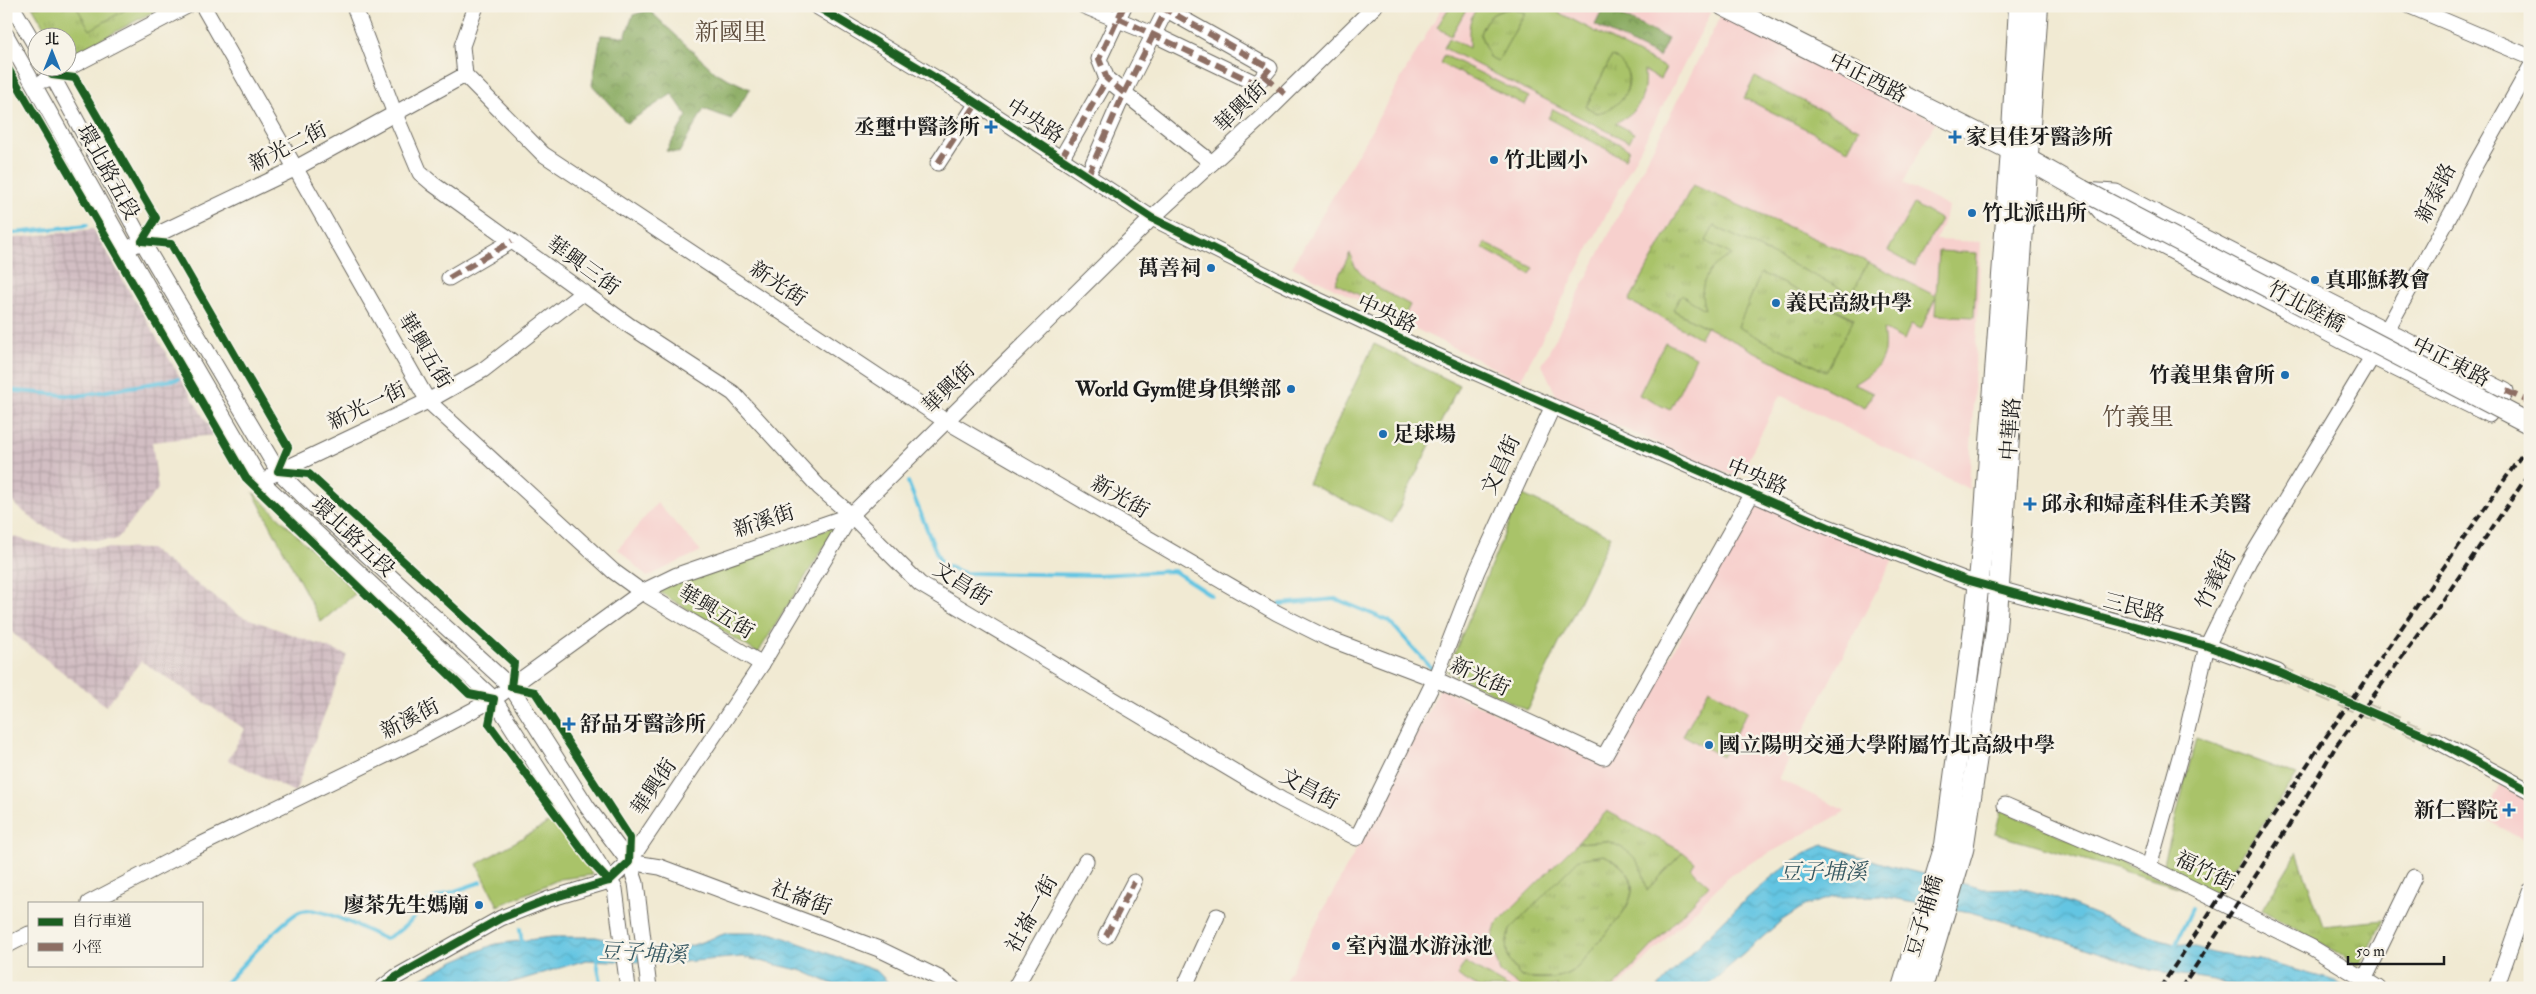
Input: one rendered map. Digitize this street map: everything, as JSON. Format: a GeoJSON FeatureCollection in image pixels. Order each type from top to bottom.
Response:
{"type":"FeatureCollection","features":[{"type":"Feature","properties":{"kind":"main road","name":"中正西路"},"geometry":{"type":"LineString","coordinates":[[1724,6],[2019,155]]}},
{"type":"Feature","properties":{"kind":"main road","name":"中華路"},"geometry":{"type":"LineString","coordinates":[[1954,847],[2000,590],[2019,155],[2019,6]]}},
{"type":"Feature","properties":{"kind":"main road","name":"中華路"},"geometry":{"type":"LineString","coordinates":[[1954,847],[2019,155],[2038,6]]}},
{"type":"Feature","properties":{"kind":"main road","name":"中正東路"},"geometry":{"type":"LineString","coordinates":[[2019,155],[2082,190]]}},
{"type":"Feature","properties":{"kind":"main road","name":"竹北陸橋"},"geometry":{"type":"LineString","coordinates":[[2082,190],[2530,424]]}},
{"type":"Feature","properties":{"kind":"main road","name":"豆子埔橋"},"geometry":{"type":"LineString","coordinates":[[1902,988],[1954,847]]}},
{"type":"Feature","properties":{"kind":"main road","name":"豆子埔橋"},"geometry":{"type":"LineString","coordinates":[[1922,988],[1954,847]]}},
{"type":"Feature","properties":{"kind":"street"},"geometry":{"type":"LineString","coordinates":[[12,6],[28,33]]}},
{"type":"Feature","properties":{"kind":"street"},"geometry":{"type":"LineString","coordinates":[[78,58],[188,6]]}},
{"type":"Feature","properties":{"kind":"street","name":"華興五街"},"geometry":{"type":"LineString","coordinates":[[203,6],[294,169],[428,401],[613,571],[642,592],[762,664]]}},
{"type":"Feature","properties":{"kind":"street","name":"華興三街"},"geometry":{"type":"LineString","coordinates":[[354,6],[395,114],[420,173],[630,326],[733,393],[819,487],[851,515]]}},
{"type":"Feature","properties":{"kind":"street"},"geometry":{"type":"LineString","coordinates":[[465,75],[462,46],[476,6]]}},
{"type":"Feature","properties":{"kind":"street","name":"中央路"},"geometry":{"type":"LineString","coordinates":[[816,6],[976,103],[1152,218],[1328,305],[1552,408],[1842,532],[1979,584]]}},
{"type":"Feature","properties":{"kind":"street"},"geometry":{"type":"LineString","coordinates":[[1084,6],[1121,12],[1155,35],[1257,84],[1270,68],[1163,8],[1155,35],[1124,93],[1088,175]]}},
{"type":"Feature","properties":{"kind":"street","name":"華興街"},"geometry":{"type":"LineString","coordinates":[[612,885],[762,664],[851,515],[945,420],[1152,218],[1285,94],[1375,6]]}},
{"type":"Feature","properties":{"kind":"street"},"geometry":{"type":"LineString","coordinates":[[2410,6],[2530,58]]}},
{"type":"Feature","properties":{"kind":"street"},"geometry":{"type":"LineString","coordinates":[[1121,12],[1099,58],[1107,79],[1212,163]]}},
{"type":"Feature","properties":{"kind":"street","name":"環北路五段"},"geometry":{"type":"LineString","coordinates":[[6,35],[126,249],[261,481],[494,699],[612,885]]}},
{"type":"Feature","properties":{"kind":"street","name":"新泰路"},"geometry":{"type":"LineString","coordinates":[[2385,334],[2454,208],[2470,174],[2530,68]]}},
{"type":"Feature","properties":{"kind":"street","name":"新光二街"},"geometry":{"type":"LineString","coordinates":[[126,249],[294,169],[465,75]]}},
{"type":"Feature","properties":{"kind":"street","name":"新光街"},"geometry":{"type":"LineString","coordinates":[[465,75],[543,154],[945,420],[1277,613],[1327,638],[1435,679],[1604,757],[1752,493]]}},
{"type":"Feature","properties":{"kind":"street"},"geometry":{"type":"LineString","coordinates":[[1264,76],[1285,94]]}},
{"type":"Feature","properties":{"kind":"street"},"geometry":{"type":"LineString","coordinates":[[36,86],[43,78]]}},
{"type":"Feature","properties":{"kind":"street","name":"環北路五段"},"geometry":{"type":"LineString","coordinates":[[54,78],[142,241],[278,471],[511,687],[588,808],[629,862],[636,883],[649,988]]}},
{"type":"Feature","properties":{"kind":"street"},"geometry":{"type":"LineString","coordinates":[[1061,159],[1107,79]]}},
{"type":"Feature","properties":{"kind":"street"},"geometry":{"type":"LineString","coordinates":[[938,163],[976,103]]}},
{"type":"Feature","properties":{"kind":"street","name":"中正東路"},"geometry":{"type":"LineString","coordinates":[[2082,190],[2116,192],[2385,334],[2506,391],[2488,415],[2372,357],[2103,215],[2082,190]]}},
{"type":"Feature","properties":{"kind":"street"},"geometry":{"type":"LineString","coordinates":[[449,278],[512,241]]}},
{"type":"Feature","properties":{"kind":"street","name":"新光一街"},"geometry":{"type":"LineString","coordinates":[[261,481],[278,471],[428,401],[483,370],[584,292]]}},
{"type":"Feature","properties":{"kind":"street","name":"竹義街"},"geometry":{"type":"LineString","coordinates":[[2149,867],[2185,739],[2207,646],[2248,560],[2385,334]]}},
{"type":"Feature","properties":{"kind":"street","name":"文昌街"},"geometry":{"type":"LineString","coordinates":[[851,515],[920,584],[1282,800],[1357,838],[1435,679],[1485,552],[1552,408]]}},
{"type":"Feature","properties":{"kind":"street","name":"新溪街"},"geometry":{"type":"LineString","coordinates":[[91,902],[196,847],[413,742],[494,699],[642,592],[677,575],[736,553],[851,515]]}},
{"type":"Feature","properties":{"kind":"street","name":"三民路"},"geometry":{"type":"LineString","coordinates":[[1979,584],[2207,646],[2278,672]]}},
{"type":"Feature","properties":{"kind":"street"},"geometry":{"type":"LineString","coordinates":[[2435,740],[2530,791]]}},
{"type":"Feature","properties":{"kind":"street","name":"福竹街"},"geometry":{"type":"LineString","coordinates":[[2005,805],[2149,867],[2311,947],[2365,978],[2378,988]]}},
{"type":"Feature","properties":{"kind":"street","name":"社崙一街"},"geometry":{"type":"LineString","coordinates":[[1015,988],[1086,861]]}},
{"type":"Feature","properties":{"kind":"street","name":"社崙街"},"geometry":{"type":"LineString","coordinates":[[629,862],[660,867],[879,949],[939,978],[953,988]]}},
{"type":"Feature","properties":{"kind":"street"},"geometry":{"type":"LineString","coordinates":[[2365,978],[2414,877]]}},
{"type":"Feature","properties":{"kind":"street"},"geometry":{"type":"LineString","coordinates":[[1106,936],[1134,882]]}},
{"type":"Feature","properties":{"kind":"street"},"geometry":{"type":"LineString","coordinates":[[382,988],[396,977],[501,918],[549,898],[612,885],[628,988]]}},
{"type":"Feature","properties":{"kind":"street"},"geometry":{"type":"LineString","coordinates":[[2496,988],[2530,891]]}},
{"type":"Feature","properties":{"kind":"street"},"geometry":{"type":"LineString","coordinates":[[1184,988],[1216,916]]}},
{"type":"Feature","properties":{"kind":"street"},"geometry":{"type":"LineString","coordinates":[[6,946],[28,935]]}},
{"type":"Feature","properties":{"kind":"shaded area","name":"竹北國小"},"geometry":{"type":"Polygon","coordinates":[[[1443,6],[1702,6],[1712,11],[1520,381],[1292,267],[1443,6]]]}},
{"type":"Feature","properties":{"kind":"shaded area","name":"義民高級中學"},"geometry":{"type":"Polygon","coordinates":[[[1721,15],[1936,121],[1903,183],[1949,207],[1936,240],[1981,242],[1969,489],[1780,395],[1739,478],[1559,401],[1542,365],[1721,15]]]}},
{"type":"Feature","properties":{"kind":"shaded area"},"geometry":{"type":"Polygon","coordinates":[[[93,229],[214,435],[152,442],[158,489],[116,540],[73,540],[40,525],[6,497],[6,239],[93,229]]]}},
{"type":"Feature","properties":{"kind":"shaded area","name":"國立陽明交通大學附屬竹北高級中學"},"geometry":{"type":"Polygon","coordinates":[[[1755,499],[1893,559],[1779,779],[1846,811],[1731,874],[1617,988],[1281,988],[1369,826],[1440,688],[1608,764],[1633,725],[1755,499]]]}},
{"type":"Feature","properties":{"kind":"shaded area"},"geometry":{"type":"Polygon","coordinates":[[[657,503],[701,551],[647,577],[618,549],[657,503]]]}},
{"type":"Feature","properties":{"kind":"shaded area"},"geometry":{"type":"Polygon","coordinates":[[[6,535],[52,547],[150,549],[239,615],[347,655],[295,792],[228,760],[245,729],[141,661],[106,706],[6,628],[6,535]]]}},
{"type":"Feature","properties":{"kind":"shaded area","name":"新仁醫院"},"geometry":{"type":"Polygon","coordinates":[[[2500,785],[2530,801],[2530,842],[2484,819],[2500,785]]]}},
{"type":"Feature","properties":{"kind":"green space"},"geometry":{"type":"Polygon","coordinates":[[[32,6],[164,6],[78,52],[78,28],[45,28],[32,6]]]}},
{"type":"Feature","properties":{"kind":"green space"},"geometry":{"type":"Polygon","coordinates":[[[76,6],[132,6],[90,30],[76,6]]]}},
{"type":"Feature","properties":{"kind":"green space"},"geometry":{"type":"Polygon","coordinates":[[[1450,6],[1468,6],[1451,36],[1437,27],[1450,6]]]}},
{"type":"Feature","properties":{"kind":"green space"},"geometry":{"type":"Polygon","coordinates":[[[1479,6],[1546,6],[1666,68],[1660,79],[1644,71],[1644,89],[1640,103],[1630,114],[1615,123],[1634,133],[1629,142],[1444,48],[1449,38],[1469,48],[1470,26],[1475,11],[1479,6]],[[1513,8],[1492,15],[1485,23],[1480,34],[1489,57],[1498,61],[1525,13],[1513,8]],[[1612,56],[1586,107],[1597,113],[1608,110],[1616,104],[1623,97],[1627,89],[1629,80],[1627,72],[1621,63],[1612,56]]]}},
{"type":"Feature","properties":{"kind":"green space"},"geometry":{"type":"Polygon","coordinates":[[[1604,7],[1668,39],[1659,57],[1595,25],[1604,7]]]}},
{"type":"Feature","properties":{"kind":"green space"},"geometry":{"type":"Polygon","coordinates":[[[1513,8],[1525,12],[1498,62],[1489,57],[1480,34],[1485,23],[1492,15],[1513,8]]]}},
{"type":"Feature","properties":{"kind":"green space"},"geometry":{"type":"Polygon","coordinates":[[[649,10],[716,73],[750,89],[731,119],[704,109],[679,153],[666,151],[687,116],[672,94],[627,123],[592,85],[601,35],[625,37],[633,15],[649,10]]]}},
{"type":"Feature","properties":{"kind":"green space"},"geometry":{"type":"Polygon","coordinates":[[[1444,55],[1529,97],[1525,105],[1440,63],[1444,55]]]}},
{"type":"Feature","properties":{"kind":"green space"},"geometry":{"type":"Polygon","coordinates":[[[1612,56],[1623,64],[1627,72],[1627,89],[1624,98],[1612,110],[1596,113],[1586,107],[1612,56]]]}},
{"type":"Feature","properties":{"kind":"green space"},"geometry":{"type":"Polygon","coordinates":[[[1755,77],[1859,129],[1848,150],[1744,98],[1755,77]]]}},
{"type":"Feature","properties":{"kind":"green space"},"geometry":{"type":"Polygon","coordinates":[[[1553,109],[1629,149],[1625,159],[1548,118],[1553,109]]]}},
{"type":"Feature","properties":{"kind":"green space"},"geometry":{"type":"Polygon","coordinates":[[[1693,185],[1868,262],[1852,295],[1714,226],[1733,254],[1706,309],[1673,310],[1706,327],[1700,338],[1629,301],[1693,185]]]}},
{"type":"Feature","properties":{"kind":"green space"},"geometry":{"type":"Polygon","coordinates":[[[1914,204],[1941,220],[1915,266],[1888,251],[1914,204]]]}},
{"type":"Feature","properties":{"kind":"green space"},"geometry":{"type":"Polygon","coordinates":[[[1714,226],[1852,294],[1868,262],[1936,296],[1939,251],[1977,253],[1974,317],[1935,315],[1936,297],[1921,329],[1911,324],[1904,340],[1883,329],[1884,348],[1880,362],[1876,368],[1854,384],[1873,393],[1865,408],[1673,310],[1681,295],[1705,309],[1702,291],[1706,276],[1717,264],[1732,255],[1706,241],[1714,226]],[[1761,273],[1738,327],[1826,372],[1854,318],[1761,273]]]}},
{"type":"Feature","properties":{"kind":"green space"},"geometry":{"type":"Polygon","coordinates":[[[1485,243],[1534,268],[1530,274],[1482,248],[1485,243]]]}},
{"type":"Feature","properties":{"kind":"green space"},"geometry":{"type":"Polygon","coordinates":[[[1350,253],[1353,263],[1359,271],[1374,285],[1410,305],[1404,317],[1335,283],[1350,253]]]}},
{"type":"Feature","properties":{"kind":"green space"},"geometry":{"type":"Polygon","coordinates":[[[1761,272],[1854,319],[1826,372],[1737,327],[1761,272]]]}},
{"type":"Feature","properties":{"kind":"green space"},"geometry":{"type":"Polygon","coordinates":[[[1665,342],[1696,357],[1670,410],[1639,395],[1665,342]]]}},
{"type":"Feature","properties":{"kind":"green space","name":"足球場"},"geometry":{"type":"Polygon","coordinates":[[[1374,344],[1459,385],[1392,523],[1308,483],[1374,344]]]}},
{"type":"Feature","properties":{"kind":"green space"},"geometry":{"type":"Polygon","coordinates":[[[253,492],[356,593],[321,622],[253,492]]]}},
{"type":"Feature","properties":{"kind":"green space"},"geometry":{"type":"Polygon","coordinates":[[[1521,494],[1611,536],[1527,710],[1447,671],[1521,494]]]}},
{"type":"Feature","properties":{"kind":"green space"},"geometry":{"type":"Polygon","coordinates":[[[837,526],[758,653],[656,590],[837,526]]]}},
{"type":"Feature","properties":{"kind":"green space"},"geometry":{"type":"Polygon","coordinates":[[[1709,689],[1748,711],[1722,757],[1683,735],[1709,689]]]}},
{"type":"Feature","properties":{"kind":"green space"},"geometry":{"type":"Polygon","coordinates":[[[2196,739],[2297,775],[2215,894],[2167,873],[2164,863],[2196,739]]]}},
{"type":"Feature","properties":{"kind":"green space"},"geometry":{"type":"Polygon","coordinates":[[[2001,810],[2185,889],[1995,834],[2001,810]]]}},
{"type":"Feature","properties":{"kind":"green space"},"geometry":{"type":"Polygon","coordinates":[[[1607,811],[1683,852],[1647,891],[1607,841],[1577,843],[1607,811]]]}},
{"type":"Feature","properties":{"kind":"green space"},"geometry":{"type":"Polygon","coordinates":[[[555,819],[586,858],[592,875],[560,879],[498,906],[477,864],[555,819]]]}},
{"type":"Feature","properties":{"kind":"green space"},"geometry":{"type":"Polygon","coordinates":[[[1607,841],[1624,849],[1640,865],[1647,891],[1683,852],[1695,862],[1691,869],[1709,885],[1613,988],[1556,988],[1558,985],[1541,988],[1520,987],[1500,972],[1491,944],[1496,924],[1577,843],[1607,841]],[[1604,855],[1579,859],[1510,930],[1507,943],[1508,955],[1521,977],[1559,977],[1574,971],[1581,964],[1616,922],[1630,899],[1632,887],[1629,876],[1620,865],[1604,855]]]}},
{"type":"Feature","properties":{"kind":"green space"},"geometry":{"type":"Polygon","coordinates":[[[2297,852],[2323,926],[2384,920],[2359,965],[2262,910],[2297,852]]]}},
{"type":"Feature","properties":{"kind":"green space"},"geometry":{"type":"Polygon","coordinates":[[[1604,855],[1620,865],[1629,876],[1632,887],[1630,899],[1616,922],[1574,971],[1553,978],[1521,977],[1508,955],[1507,943],[1510,930],[1579,858],[1604,855]]]}},
{"type":"Feature","properties":{"kind":"green space"},"geometry":{"type":"Polygon","coordinates":[[[1465,962],[1510,988],[1479,988],[1457,975],[1465,962]]]}},
{"type":"Feature","properties":{"kind":"water","name":"豆子埔溪"},"geometry":{"type":"Polygon","coordinates":[[[1825,845],[1891,866],[1984,889],[2021,888],[2055,898],[2149,936],[2217,954],[2259,960],[2335,981],[2346,988],[2245,988],[2214,980],[2150,970],[2020,926],[1970,912],[1881,896],[1834,897],[1804,906],[1781,921],[1705,988],[1657,988],[1714,930],[1762,886],[1806,853],[1825,845]]]}},
{"type":"Feature","properties":{"kind":"water","name":"豆子埔溪"},"geometry":{"type":"Polygon","coordinates":[[[727,933],[771,933],[877,971],[893,988],[841,988],[803,971],[742,957],[671,963],[586,960],[494,988],[403,988],[456,960],[495,944],[552,937],[596,937],[670,953],[727,933]]]}},
{"type":"Feature","properties":{"kind":"waterway"},"geometry":{"type":"LineString","coordinates":[[6,234],[87,225]]}},
{"type":"Feature","properties":{"kind":"waterway"},"geometry":{"type":"LineString","coordinates":[[6,390],[77,396],[178,379]]}},
{"type":"Feature","properties":{"kind":"waterway"},"geometry":{"type":"LineString","coordinates":[[908,482],[941,564],[965,573],[1097,575],[1174,571],[1211,595]]}},
{"type":"Feature","properties":{"kind":"waterway"},"geometry":{"type":"LineString","coordinates":[[1280,604],[1336,599],[1389,621],[1433,670]]}},
{"type":"Feature","properties":{"kind":"waterway"},"geometry":{"type":"LineString","coordinates":[[221,988],[273,933],[285,922],[302,911],[311,910],[332,915],[385,939],[402,929],[432,899],[481,882]]}},
{"type":"Feature","properties":{"kind":"waterway"},"geometry":{"type":"LineString","coordinates":[[2175,945],[2192,909]]}},
{"type":"Feature","properties":{"kind":"waterway"},"geometry":{"type":"LineString","coordinates":[[520,929],[522,944]]}},
{"type":"Feature","properties":{"kind":"waterway"},"geometry":{"type":"LineString","coordinates":[[596,956],[602,988]]}},
{"type":"Feature","properties":{"kind":"tunnel"},"geometry":{"type":"LineString","coordinates":[[2278,672],[2435,740]]}},
{"type":"Feature","properties":{"kind":"railway"},"geometry":{"type":"LineString","coordinates":[[2160,988],[2323,741],[2530,443]]}},
{"type":"Feature","properties":{"kind":"railway"},"geometry":{"type":"LineString","coordinates":[[2181,988],[2288,827],[2336,746],[2429,621],[2530,472]]}},
{"type":"Feature","properties":{"kind":"marked path"},"geometry":{"type":"LineString","coordinates":[[1124,6],[1099,59],[1107,79],[1124,93]]}},
{"type":"Feature","properties":{"kind":"marked path"},"geometry":{"type":"LineString","coordinates":[[1118,18],[1257,84],[1270,68],[1160,6]]}},
{"type":"Feature","properties":{"kind":"marked path"},"geometry":{"type":"LineString","coordinates":[[1088,175],[1124,93],[1166,10]]}},
{"type":"Feature","properties":{"kind":"marked path"},"geometry":{"type":"LineString","coordinates":[[1264,76],[1285,94]]}},
{"type":"Feature","properties":{"kind":"marked path"},"geometry":{"type":"LineString","coordinates":[[1061,159],[1107,79]]}},
{"type":"Feature","properties":{"kind":"marked path"},"geometry":{"type":"LineString","coordinates":[[938,163],[977,103]]}},
{"type":"Feature","properties":{"kind":"marked path"},"geometry":{"type":"LineString","coordinates":[[449,278],[512,241]]}},
{"type":"Feature","properties":{"kind":"marked path"},"geometry":{"type":"LineString","coordinates":[[2506,391],[2530,402]]}},
{"type":"Feature","properties":{"kind":"marked path"},"geometry":{"type":"LineString","coordinates":[[1106,936],[1134,882]]}},
{"type":"Feature","properties":{"kind":"cycle path"},"geometry":{"type":"LineString","coordinates":[[816,6],[964,95],[1152,218],[1278,281],[1424,350],[1828,527],[1966,580],[2207,646],[2278,672],[2435,740],[2530,791]]}},
{"type":"Feature","properties":{"kind":"cycle path"},"geometry":{"type":"LineString","coordinates":[[6,65],[246,478],[469,694],[494,699],[489,724],[590,861],[609,881]]}},
{"type":"Feature","properties":{"kind":"cycle path"},"geometry":{"type":"LineString","coordinates":[[75,78],[156,218],[142,241],[171,244],[288,447],[278,471],[309,474],[514,663],[511,687],[535,692],[630,838],[629,862],[609,881],[549,899],[501,918],[396,977],[382,988]]}},
{"type":"Feature","properties":{"kind":"place","name":"丞璽中醫診所"},"geometry":{"type":"Point","coordinates":[991,127]}},
{"type":"Feature","properties":{"kind":"place","name":"家貝佳牙醫診所"},"geometry":{"type":"Point","coordinates":[1955,137]}},
{"type":"Feature","properties":{"kind":"place","name":"竹北國小"},"geometry":{"type":"Point","coordinates":[1494,160]}},
{"type":"Feature","properties":{"kind":"place","name":"竹北派出所"},"geometry":{"type":"Point","coordinates":[1972,213]}},
{"type":"Feature","properties":{"kind":"place","name":"萬善祠"},"geometry":{"type":"Point","coordinates":[1211,268]}},
{"type":"Feature","properties":{"kind":"place","name":"真耶穌教會"},"geometry":{"type":"Point","coordinates":[2315,280]}},
{"type":"Feature","properties":{"kind":"place","name":"義民高級中學"},"geometry":{"type":"Point","coordinates":[1776,303]}},
{"type":"Feature","properties":{"kind":"place","name":"竹義里集會所"},"geometry":{"type":"Point","coordinates":[2285,375]}},
{"type":"Feature","properties":{"kind":"place","name":"World Gym健身俱樂部"},"geometry":{"type":"Point","coordinates":[1291,389]}},
{"type":"Feature","properties":{"kind":"place","name":"足球場"},"geometry":{"type":"Point","coordinates":[1383,434]}},
{"type":"Feature","properties":{"kind":"place","name":"邱永和婦產科佳禾美醫"},"geometry":{"type":"Point","coordinates":[2030,504]}},
{"type":"Feature","properties":{"kind":"place","name":"舒品牙醫診所"},"geometry":{"type":"Point","coordinates":[569,724]}},
{"type":"Feature","properties":{"kind":"place","name":"國立陽明交通大學附屬竹北高級中學"},"geometry":{"type":"Point","coordinates":[1709,745]}},
{"type":"Feature","properties":{"kind":"place","name":"新仁醫院"},"geometry":{"type":"Point","coordinates":[2509,810]}},
{"type":"Feature","properties":{"kind":"place","name":"廖茶先生媽廟"},"geometry":{"type":"Point","coordinates":[479,905]}},
{"type":"Feature","properties":{"kind":"place","name":"室內溫水游泳池"},"geometry":{"type":"Point","coordinates":[1336,946]}},
{"type":"Feature","properties":{"kind":"district","name":"新國里"},"geometry":{"type":"Point","coordinates":[731,32]}},
{"type":"Feature","properties":{"kind":"district","name":"竹義里"},"geometry":{"type":"Point","coordinates":[2138,417]}}]}
